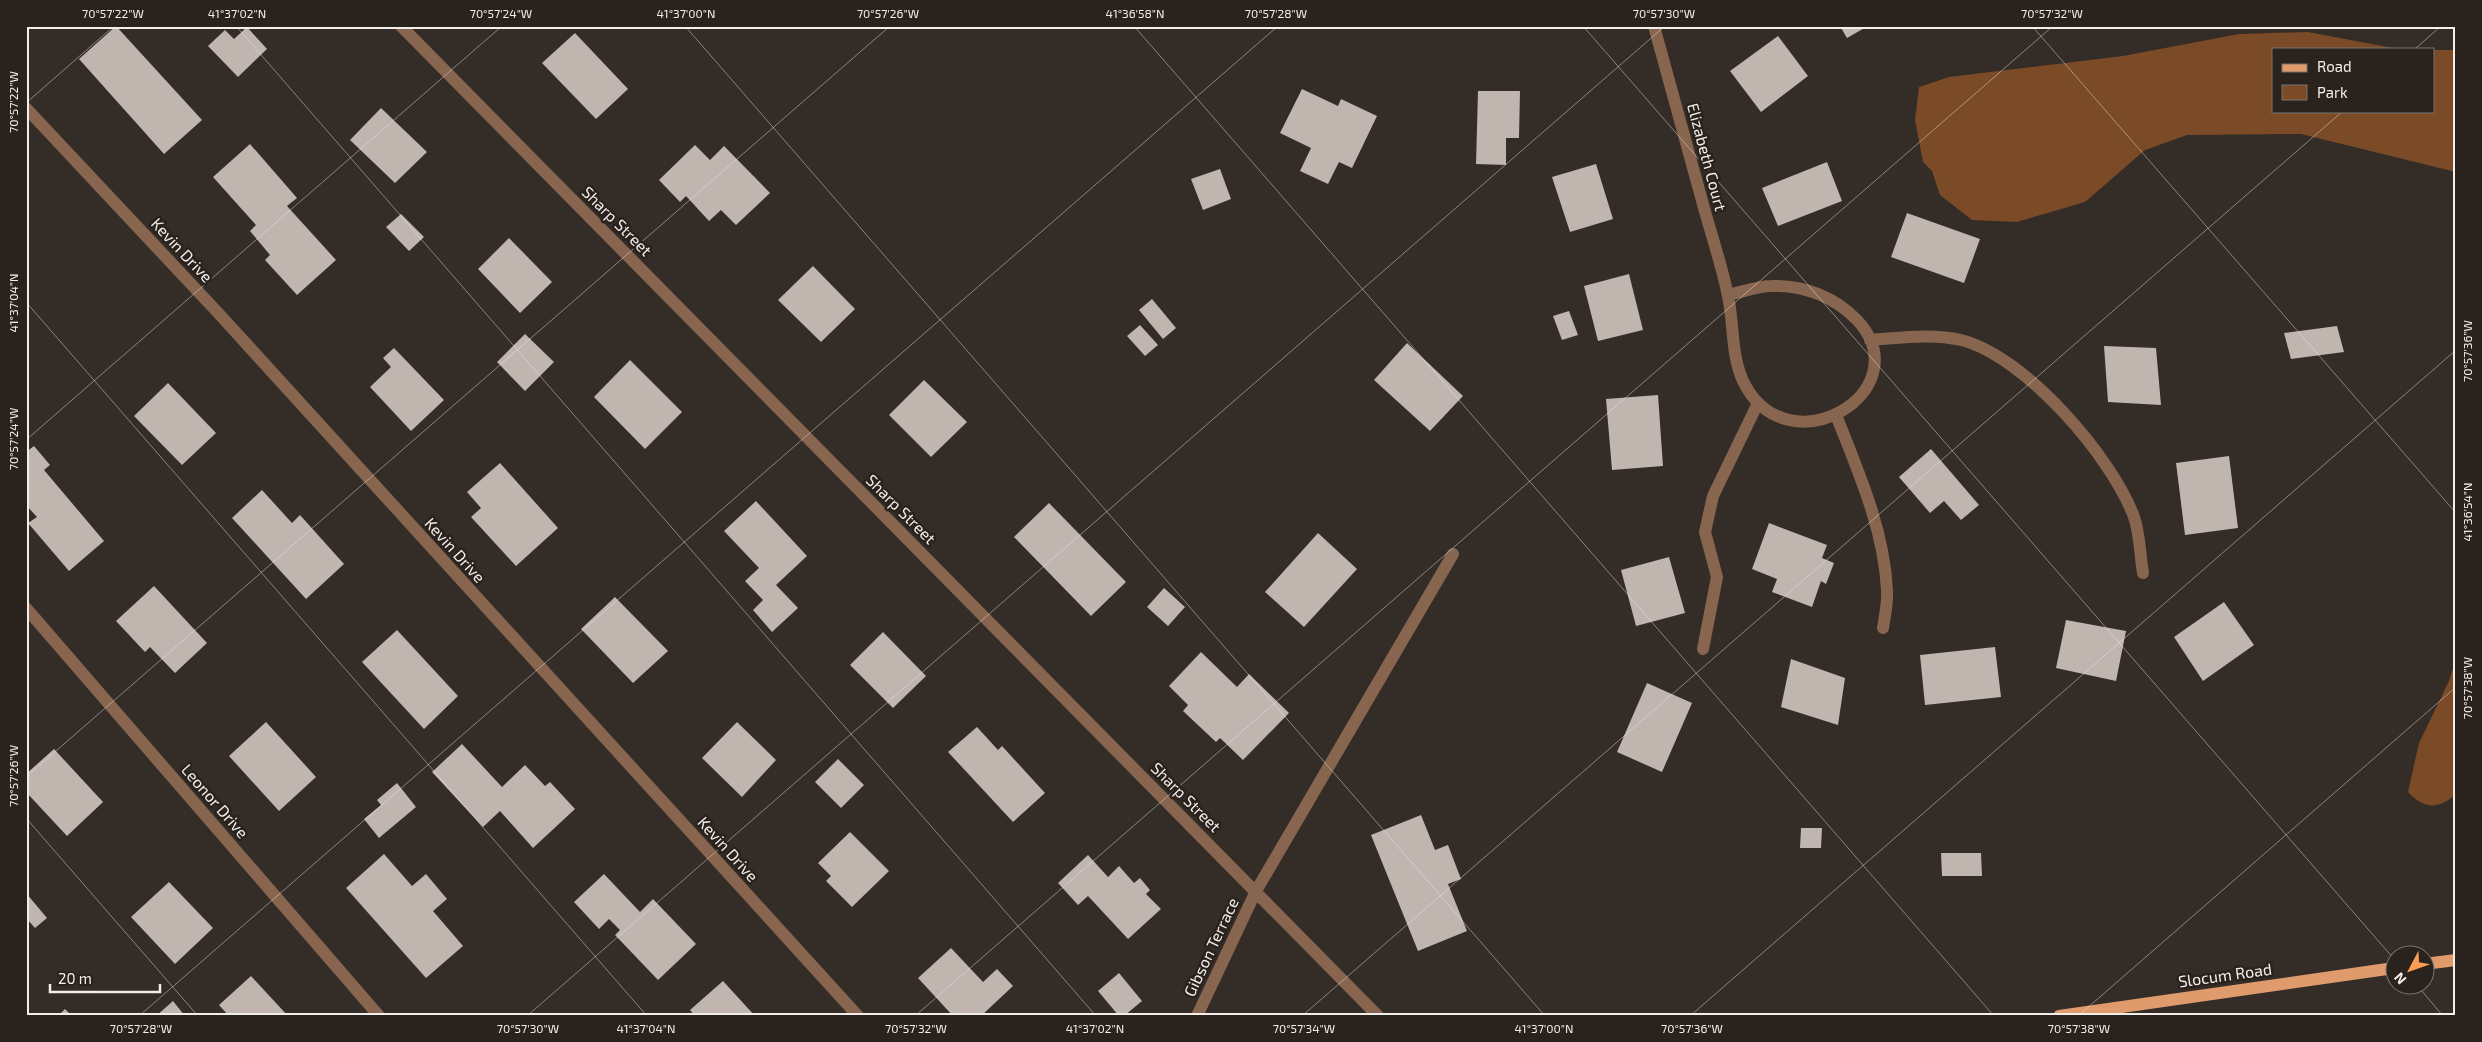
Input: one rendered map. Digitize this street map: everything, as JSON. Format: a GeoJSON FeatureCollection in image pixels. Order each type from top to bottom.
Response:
{"type":"FeatureCollection","features":[{"type":"Feature","properties":{"kind":"main road"},"geometry":{"type":"LineString","coordinates":[[2434,963],[2456,960]]}},
{"type":"Feature","properties":{"kind":"main road","name":"Slocum Road"},"geometry":{"type":"LineString","coordinates":[[2059,1016],[2384,969]]}},
{"type":"Feature","properties":{"kind":"street","name":"Sharp Street"},"geometry":{"type":"LineString","coordinates":[[401,26],[1378,1016]]}},
{"type":"Feature","properties":{"kind":"street","name":"Elizabeth Court"},"geometry":{"type":"LineString","coordinates":[[1654,26],[1728,296],[1738,367],[1750,393],[1758,404],[1771,413],[1786,419],[1803,422],[1836,415],[1857,400],[1870,382],[1876,363],[1870,340],[1850,312],[1820,294],[1804,289],[1770,285],[1728,296]]}},
{"type":"Feature","properties":{"kind":"street","name":"Kevin Drive"},"geometry":{"type":"LineString","coordinates":[[26,108],[221,316],[858,1016]]}},
{"type":"Feature","properties":{"kind":"street"},"geometry":{"type":"LineString","coordinates":[[1870,340],[1926,336],[1961,340],[1992,353],[2032,383],[2084,435],[2111,471],[2134,518],[2143,573]]}},
{"type":"Feature","properties":{"kind":"street"},"geometry":{"type":"LineString","coordinates":[[1703,649],[1717,578],[1705,532],[1713,496],[1758,404]]}},
{"type":"Feature","properties":{"kind":"street"},"geometry":{"type":"LineString","coordinates":[[1836,415],[1865,490],[1884,557],[1888,592],[1883,628]]}},
{"type":"Feature","properties":{"kind":"street","name":"Gibson Terrace"},"geometry":{"type":"LineString","coordinates":[[1197,1016],[1256,891],[1453,554]]}},
{"type":"Feature","properties":{"kind":"street","name":"Leonor Drive"},"geometry":{"type":"LineString","coordinates":[[26,608],[379,1016]]}},
{"type":"Feature","properties":{"kind":"green space"},"geometry":{"type":"Polygon","coordinates":[[[2308,32],[2393,48],[2272,48],[2272,112],[2434,112],[2434,50],[2456,50],[2456,172],[2301,134],[2187,135],[2145,150],[2085,202],[2017,222],[1972,220],[1940,195],[1932,171],[1923,162],[1915,120],[1919,87],[1949,77],[2123,56],[2239,34],[2308,32]]]}},
{"type":"Feature","properties":{"kind":"green space"},"geometry":{"type":"Polygon","coordinates":[[[2456,658],[2456,794],[2437,805],[2425,804],[2408,792],[2419,743],[2449,681],[2456,658]]]}},
{"type":"Feature","properties":{"kind":"building"},"geometry":{"type":"Polygon","coordinates":[[[116,26],[202,120],[164,154],[79,59],[116,26]]]}},
{"type":"Feature","properties":{"kind":"building"},"geometry":{"type":"Polygon","coordinates":[[[1840,26],[1868,26],[1847,38],[1840,26]]]}},
{"type":"Feature","properties":{"kind":"building"},"geometry":{"type":"Polygon","coordinates":[[[247,27],[267,49],[238,77],[208,46],[225,30],[234,39],[247,27]]]}},
{"type":"Feature","properties":{"kind":"building"},"geometry":{"type":"Polygon","coordinates":[[[575,33],[628,89],[596,119],[542,63],[575,33]]]}},
{"type":"Feature","properties":{"kind":"building"},"geometry":{"type":"Polygon","coordinates":[[[1778,36],[1808,76],[1761,112],[1730,71],[1778,36]]]}},
{"type":"Feature","properties":{"kind":"building"},"geometry":{"type":"Polygon","coordinates":[[[1302,89],[1338,106],[1341,99],[1377,116],[1352,168],[1339,162],[1328,184],[1300,171],[1311,148],[1280,133],[1302,89]]]}},
{"type":"Feature","properties":{"kind":"building"},"geometry":{"type":"Polygon","coordinates":[[[1478,91],[1520,91],[1519,138],[1506,138],[1506,165],[1476,164],[1478,91]]]}},
{"type":"Feature","properties":{"kind":"building"},"geometry":{"type":"Polygon","coordinates":[[[381,108],[427,152],[395,183],[350,140],[381,108]]]}},
{"type":"Feature","properties":{"kind":"building"},"geometry":{"type":"Polygon","coordinates":[[[250,144],[297,198],[287,206],[336,260],[297,295],[265,260],[270,255],[250,231],[256,225],[213,177],[250,144]]]}},
{"type":"Feature","properties":{"kind":"building"},"geometry":{"type":"Polygon","coordinates":[[[695,145],[710,160],[724,146],[770,193],[736,225],[721,210],[709,221],[686,196],[680,202],[659,180],[695,145]]]}},
{"type":"Feature","properties":{"kind":"building"},"geometry":{"type":"Polygon","coordinates":[[[1827,162],[1842,201],[1778,226],[1762,188],[1827,162]]]}},
{"type":"Feature","properties":{"kind":"building"},"geometry":{"type":"Polygon","coordinates":[[[1596,164],[1613,219],[1570,232],[1552,177],[1596,164]]]}},
{"type":"Feature","properties":{"kind":"building"},"geometry":{"type":"Polygon","coordinates":[[[1220,169],[1231,199],[1203,210],[1191,179],[1220,169]]]}},
{"type":"Feature","properties":{"kind":"building"},"geometry":{"type":"Polygon","coordinates":[[[1907,213],[1980,239],[1964,283],[1891,257],[1907,213]]]}},
{"type":"Feature","properties":{"kind":"building"},"geometry":{"type":"Polygon","coordinates":[[[401,214],[424,237],[409,251],[386,227],[401,214]]]}},
{"type":"Feature","properties":{"kind":"building"},"geometry":{"type":"Polygon","coordinates":[[[509,238],[552,282],[520,313],[478,269],[509,238]]]}},
{"type":"Feature","properties":{"kind":"building"},"geometry":{"type":"Polygon","coordinates":[[[813,266],[855,309],[821,342],[778,300],[813,266]]]}},
{"type":"Feature","properties":{"kind":"building"},"geometry":{"type":"Polygon","coordinates":[[[1629,274],[1643,330],[1598,341],[1584,286],[1629,274]]]}},
{"type":"Feature","properties":{"kind":"building"},"geometry":{"type":"Polygon","coordinates":[[[1152,299],[1176,328],[1163,339],[1139,310],[1152,299]]]}},
{"type":"Feature","properties":{"kind":"building"},"geometry":{"type":"Polygon","coordinates":[[[1569,311],[1578,335],[1562,340],[1553,316],[1569,311]]]}},
{"type":"Feature","properties":{"kind":"building"},"geometry":{"type":"Polygon","coordinates":[[[1140,325],[1158,345],[1145,356],[1127,336],[1140,325]]]}},
{"type":"Feature","properties":{"kind":"building"},"geometry":{"type":"Polygon","coordinates":[[[2337,326],[2344,352],[2291,359],[2284,333],[2337,326]]]}},
{"type":"Feature","properties":{"kind":"building"},"geometry":{"type":"Polygon","coordinates":[[[525,334],[554,362],[525,391],[497,362],[525,334]]]}},
{"type":"Feature","properties":{"kind":"building"},"geometry":{"type":"Polygon","coordinates":[[[1407,343],[1463,396],[1430,431],[1374,380],[1407,343]]]}},
{"type":"Feature","properties":{"kind":"building"},"geometry":{"type":"Polygon","coordinates":[[[2104,346],[2156,348],[2161,405],[2108,402],[2104,346]]]}},
{"type":"Feature","properties":{"kind":"building"},"geometry":{"type":"Polygon","coordinates":[[[394,348],[444,400],[411,431],[370,387],[391,367],[383,358],[394,348]]]}},
{"type":"Feature","properties":{"kind":"building"},"geometry":{"type":"Polygon","coordinates":[[[630,360],[682,412],[645,449],[594,397],[630,360]]]}},
{"type":"Feature","properties":{"kind":"building"},"geometry":{"type":"Polygon","coordinates":[[[924,380],[967,422],[931,457],[889,415],[924,380]]]}},
{"type":"Feature","properties":{"kind":"building"},"geometry":{"type":"Polygon","coordinates":[[[168,383],[216,433],[182,465],[134,416],[168,383]]]}},
{"type":"Feature","properties":{"kind":"building"},"geometry":{"type":"Polygon","coordinates":[[[1658,395],[1663,466],[1612,470],[1606,399],[1658,395]]]}},
{"type":"Feature","properties":{"kind":"building"},"geometry":{"type":"Polygon","coordinates":[[[34,446],[50,465],[44,470],[104,541],[69,571],[28,523],[37,517],[26,505],[26,452],[34,446]]]}},
{"type":"Feature","properties":{"kind":"building"},"geometry":{"type":"Polygon","coordinates":[[[1931,449],[1979,505],[1961,520],[1944,501],[1930,513],[1899,477],[1931,449]]]}},
{"type":"Feature","properties":{"kind":"building"},"geometry":{"type":"Polygon","coordinates":[[[2229,456],[2238,528],[2185,535],[2176,463],[2229,456]]]}},
{"type":"Feature","properties":{"kind":"building"},"geometry":{"type":"Polygon","coordinates":[[[500,463],[558,528],[516,566],[471,517],[481,508],[467,492],[500,463]]]}},
{"type":"Feature","properties":{"kind":"building"},"geometry":{"type":"Polygon","coordinates":[[[262,490],[292,523],[300,515],[344,564],[306,599],[232,518],[262,490]]]}},
{"type":"Feature","properties":{"kind":"building"},"geometry":{"type":"Polygon","coordinates":[[[756,501],[807,556],[776,585],[798,608],[772,632],[753,610],[763,600],[745,581],[759,568],[724,531],[756,501]]]}},
{"type":"Feature","properties":{"kind":"building"},"geometry":{"type":"Polygon","coordinates":[[[1049,503],[1126,582],[1091,616],[1014,537],[1049,503]]]}},
{"type":"Feature","properties":{"kind":"building"},"geometry":{"type":"Polygon","coordinates":[[[1769,523],[1827,545],[1822,558],[1834,563],[1826,584],[1821,581],[1812,607],[1772,592],[1777,579],[1752,569],[1769,523]]]}},
{"type":"Feature","properties":{"kind":"building"},"geometry":{"type":"Polygon","coordinates":[[[1318,533],[1357,569],[1304,627],[1265,592],[1318,533]]]}},
{"type":"Feature","properties":{"kind":"building"},"geometry":{"type":"Polygon","coordinates":[[[1669,557],[1685,613],[1636,626],[1621,570],[1669,557]]]}},
{"type":"Feature","properties":{"kind":"building"},"geometry":{"type":"Polygon","coordinates":[[[154,586],[207,643],[175,673],[150,647],[145,652],[116,621],[154,586]]]}},
{"type":"Feature","properties":{"kind":"building"},"geometry":{"type":"Polygon","coordinates":[[[1164,588],[1185,607],[1168,626],[1147,607],[1164,588]]]}},
{"type":"Feature","properties":{"kind":"building"},"geometry":{"type":"Polygon","coordinates":[[[615,597],[668,651],[633,683],[581,629],[615,597]]]}},
{"type":"Feature","properties":{"kind":"building"},"geometry":{"type":"Polygon","coordinates":[[[2224,602],[2254,645],[2203,681],[2174,637],[2224,602]]]}},
{"type":"Feature","properties":{"kind":"building"},"geometry":{"type":"Polygon","coordinates":[[[2066,620],[2126,631],[2116,681],[2056,668],[2066,620]]]}},
{"type":"Feature","properties":{"kind":"building"},"geometry":{"type":"Polygon","coordinates":[[[397,630],[458,696],[424,729],[362,662],[397,630]]]}},
{"type":"Feature","properties":{"kind":"building"},"geometry":{"type":"Polygon","coordinates":[[[883,632],[926,676],[893,708],[850,665],[883,632]]]}},
{"type":"Feature","properties":{"kind":"building"},"geometry":{"type":"Polygon","coordinates":[[[1995,647],[2001,697],[1925,705],[1920,655],[1995,647]]]}},
{"type":"Feature","properties":{"kind":"building"},"geometry":{"type":"Polygon","coordinates":[[[1201,652],[1237,687],[1249,674],[1289,713],[1243,760],[1220,738],[1216,742],[1183,711],[1188,705],[1169,686],[1201,652]]]}},
{"type":"Feature","properties":{"kind":"building"},"geometry":{"type":"Polygon","coordinates":[[[1791,659],[1845,678],[1838,725],[1781,707],[1791,659]]]}},
{"type":"Feature","properties":{"kind":"building"},"geometry":{"type":"Polygon","coordinates":[[[1647,683],[1692,703],[1662,772],[1617,752],[1647,683]]]}},
{"type":"Feature","properties":{"kind":"building"},"geometry":{"type":"Polygon","coordinates":[[[266,722],[316,777],[279,811],[229,756],[266,722]]]}},
{"type":"Feature","properties":{"kind":"building"},"geometry":{"type":"Polygon","coordinates":[[[737,722],[776,760],[742,797],[702,758],[737,722]]]}},
{"type":"Feature","properties":{"kind":"building"},"geometry":{"type":"Polygon","coordinates":[[[977,727],[998,750],[1002,746],[1045,793],[1013,822],[948,752],[977,727]]]}},
{"type":"Feature","properties":{"kind":"building"},"geometry":{"type":"Polygon","coordinates":[[[462,744],[502,787],[525,765],[545,786],[550,782],[575,809],[533,848],[500,811],[483,827],[432,772],[462,744]]]}},
{"type":"Feature","properties":{"kind":"building"},"geometry":{"type":"Polygon","coordinates":[[[54,749],[103,802],[67,836],[26,792],[26,774],[54,749]]]}},
{"type":"Feature","properties":{"kind":"building"},"geometry":{"type":"Polygon","coordinates":[[[838,759],[864,785],[841,808],[815,782],[838,759]]]}},
{"type":"Feature","properties":{"kind":"building"},"geometry":{"type":"Polygon","coordinates":[[[397,783],[416,807],[379,838],[364,819],[381,805],[377,800],[397,783]]]}},
{"type":"Feature","properties":{"kind":"building"},"geometry":{"type":"Polygon","coordinates":[[[1421,815],[1435,850],[1448,845],[1461,879],[1448,884],[1467,931],[1418,951],[1371,835],[1421,815]]]}},
{"type":"Feature","properties":{"kind":"building"},"geometry":{"type":"Polygon","coordinates":[[[1801,828],[1822,828],[1821,848],[1800,848],[1801,828]]]}},
{"type":"Feature","properties":{"kind":"building"},"geometry":{"type":"Polygon","coordinates":[[[850,832],[889,871],[852,907],[826,881],[831,876],[818,863],[850,832]]]}},
{"type":"Feature","properties":{"kind":"building"},"geometry":{"type":"Polygon","coordinates":[[[1941,853],[1981,853],[1982,876],[1942,876],[1941,853]]]}},
{"type":"Feature","properties":{"kind":"building"},"geometry":{"type":"Polygon","coordinates":[[[384,854],[412,886],[426,874],[447,899],[433,911],[463,946],[426,978],[346,888],[384,854]]]}},
{"type":"Feature","properties":{"kind":"building"},"geometry":{"type":"Polygon","coordinates":[[[1088,855],[1108,877],[1119,866],[1134,883],[1140,878],[1150,890],[1146,894],[1161,909],[1128,939],[1088,896],[1078,905],[1058,883],[1088,855]]]}},
{"type":"Feature","properties":{"kind":"building"},"geometry":{"type":"Polygon","coordinates":[[[604,874],[640,912],[653,899],[696,944],[658,980],[615,935],[620,930],[609,919],[599,929],[574,902],[604,874]]]}},
{"type":"Feature","properties":{"kind":"building"},"geometry":{"type":"Polygon","coordinates":[[[169,882],[213,928],[175,964],[131,917],[169,882]]]}},
{"type":"Feature","properties":{"kind":"building"},"geometry":{"type":"Polygon","coordinates":[[[26,893],[47,918],[35,928],[26,918],[26,893]]]}},
{"type":"Feature","properties":{"kind":"building"},"geometry":{"type":"Polygon","coordinates":[[[951,948],[983,982],[997,969],[1013,986],[981,1016],[953,1016],[918,978],[951,948]]]}},
{"type":"Feature","properties":{"kind":"building"},"geometry":{"type":"Polygon","coordinates":[[[1119,973],[1142,1001],[1124,1016],[1119,1016],[1098,991],[1119,973]]]}},
{"type":"Feature","properties":{"kind":"building"},"geometry":{"type":"Polygon","coordinates":[[[251,976],[288,1016],[229,1016],[219,1005],[251,976]]]}},
{"type":"Feature","properties":{"kind":"building"},"geometry":{"type":"Polygon","coordinates":[[[723,981],[755,1016],[695,1016],[690,1010],[723,981]]]}},
{"type":"Feature","properties":{"kind":"building"},"geometry":{"type":"Polygon","coordinates":[[[173,1001],[185,1016],[156,1016],[173,1001]]]}},
{"type":"Feature","properties":{"kind":"building"},"geometry":{"type":"Polygon","coordinates":[[[65,1009],[72,1016],[58,1016],[65,1009]]]}}]}
